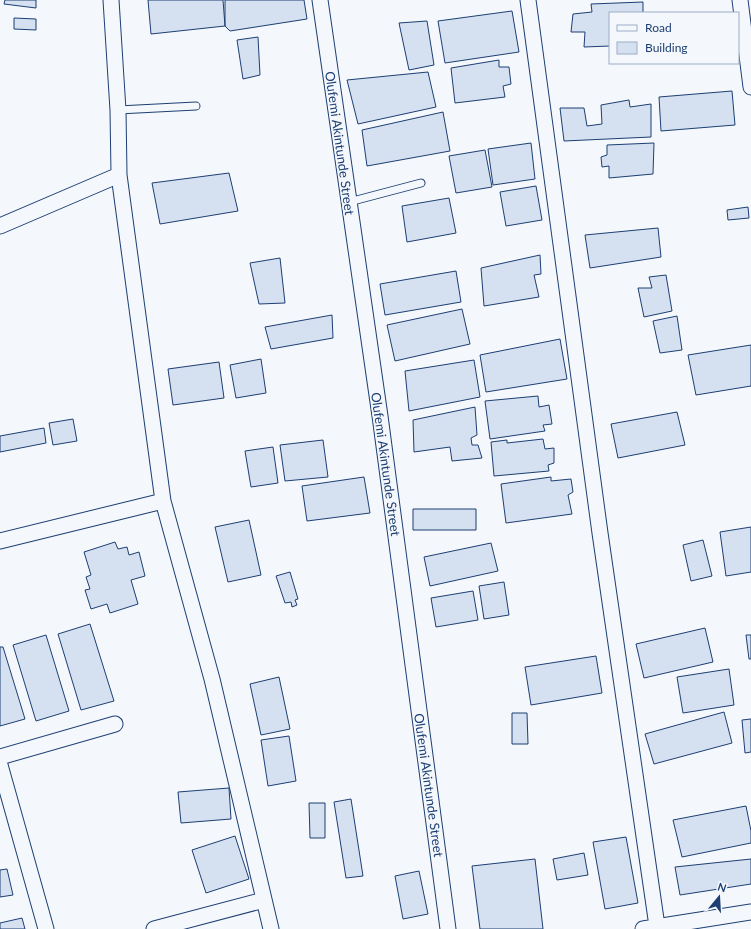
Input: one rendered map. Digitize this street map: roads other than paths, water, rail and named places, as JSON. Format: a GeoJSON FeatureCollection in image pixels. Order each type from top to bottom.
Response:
{"type":"FeatureCollection","features":[{"type":"Feature","properties":{"kind":"street"},"geometry":{"type":"LineString","coordinates":[[111,0],[118,110],[119,175],[163,500],[212,679],[271,929]]}},
{"type":"Feature","properties":{"kind":"street","name":"Olufemi Akintunde Street"},"geometry":{"type":"LineString","coordinates":[[320,0],[381,424],[448,929]]}},
{"type":"Feature","properties":{"kind":"street"},"geometry":{"type":"LineString","coordinates":[[528,0],[654,928],[751,912]]}},
{"type":"Feature","properties":{"kind":"street"},"geometry":{"type":"LineString","coordinates":[[740,0],[751,87]]}},
{"type":"Feature","properties":{"kind":"street"},"geometry":{"type":"LineString","coordinates":[[0,226],[119,175]]}},
{"type":"Feature","properties":{"kind":"street"},"geometry":{"type":"LineString","coordinates":[[0,541],[163,500]]}},
{"type":"Feature","properties":{"kind":"street"},"geometry":{"type":"LineString","coordinates":[[0,757],[115,724]]}},
{"type":"Feature","properties":{"kind":"street"},"geometry":{"type":"LineString","coordinates":[[0,765],[46,929]]}},
{"type":"Feature","properties":{"kind":"street"},"geometry":{"type":"LineString","coordinates":[[154,929],[264,900]]}},
{"type":"Feature","properties":{"kind":"lane"},"geometry":{"type":"LineString","coordinates":[[118,110],[196,106]]}},
{"type":"Feature","properties":{"kind":"lane"},"geometry":{"type":"LineString","coordinates":[[349,202],[421,183]]}}]}
